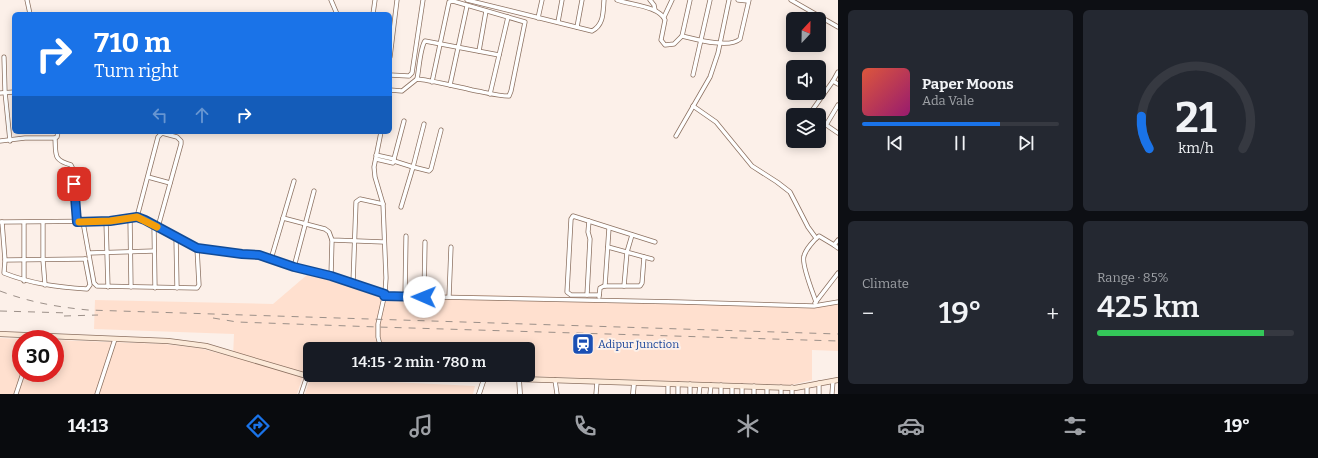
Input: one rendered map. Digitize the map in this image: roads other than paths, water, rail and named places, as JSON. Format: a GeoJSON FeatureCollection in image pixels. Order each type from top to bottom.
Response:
{"type":"FeatureCollection","features":[{"type":"Feature","properties":{"kind":"main road"},"geometry":{"type":"LineString","coordinates":[[0,334],[12,335]]}},
{"type":"Feature","properties":{"kind":"main road"},"geometry":{"type":"LineString","coordinates":[[64,338],[168,341],[206,346],[303,375]]}},
{"type":"Feature","properties":{"kind":"main road"},"geometry":{"type":"LineString","coordinates":[[535,379],[767,387],[807,386],[838,380]]}},
{"type":"Feature","properties":{"kind":"street"},"geometry":{"type":"LineString","coordinates":[[27,0],[30,12]]}},
{"type":"Feature","properties":{"kind":"street"},"geometry":{"type":"LineString","coordinates":[[331,0],[336,12]]}},
{"type":"Feature","properties":{"kind":"street"},"geometry":{"type":"LineString","coordinates":[[372,12],[375,0]]}},
{"type":"Feature","properties":{"kind":"street"},"geometry":{"type":"LineString","coordinates":[[392,27],[397,0]]}},
{"type":"Feature","properties":{"kind":"street"},"geometry":{"type":"LineString","coordinates":[[392,75],[409,76],[412,73],[423,0]]}},
{"type":"Feature","properties":{"kind":"street"},"geometry":{"type":"LineString","coordinates":[[467,0],[592,31],[597,29],[600,25],[604,0]]}},
{"type":"Feature","properties":{"kind":"street"},"geometry":{"type":"LineString","coordinates":[[538,18],[542,0]]}},
{"type":"Feature","properties":{"kind":"street"},"geometry":{"type":"LineString","coordinates":[[558,22],[562,0]]}},
{"type":"Feature","properties":{"kind":"street"},"geometry":{"type":"LineString","coordinates":[[577,27],[582,0]]}},
{"type":"Feature","properties":{"kind":"street"},"geometry":{"type":"LineString","coordinates":[[618,0],[655,10],[664,17]]}},
{"type":"Feature","properties":{"kind":"street"},"geometry":{"type":"LineString","coordinates":[[650,0],[653,3],[655,10]]}},
{"type":"Feature","properties":{"kind":"street"},"geometry":{"type":"LineString","coordinates":[[672,0],[664,17],[665,22],[661,37],[662,43],[665,45],[674,44],[682,36],[690,0]]}},
{"type":"Feature","properties":{"kind":"street"},"geometry":{"type":"LineString","coordinates":[[693,75],[710,0]]}},
{"type":"Feature","properties":{"kind":"street"},"geometry":{"type":"LineString","coordinates":[[676,136],[710,77],[718,54],[729,0]]}},
{"type":"Feature","properties":{"kind":"street"},"geometry":{"type":"LineString","coordinates":[[682,36],[701,41],[720,43],[738,41],[740,39],[748,1],[738,0]]}},
{"type":"Feature","properties":{"kind":"street"},"geometry":{"type":"LineString","coordinates":[[791,0],[838,27]]}},
{"type":"Feature","properties":{"kind":"street"},"geometry":{"type":"LineString","coordinates":[[417,79],[490,94],[510,95],[525,24],[524,21],[452,1],[448,4],[432,82]]}},
{"type":"Feature","properties":{"kind":"street"},"geometry":{"type":"LineString","coordinates":[[450,85],[467,6]]}},
{"type":"Feature","properties":{"kind":"street"},"geometry":{"type":"LineString","coordinates":[[478,51],[486,11]]}},
{"type":"Feature","properties":{"kind":"street"},"geometry":{"type":"LineString","coordinates":[[490,94],[508,17]]}},
{"type":"Feature","properties":{"kind":"street"},"geometry":{"type":"LineString","coordinates":[[392,90],[402,91],[417,79],[424,43],[427,41],[499,55]]}},
{"type":"Feature","properties":{"kind":"street"},"geometry":{"type":"LineString","coordinates":[[4,57],[5,92],[10,141]]}},
{"type":"Feature","properties":{"kind":"street"},"geometry":{"type":"LineString","coordinates":[[814,108],[838,72]]}},
{"type":"Feature","properties":{"kind":"street"},"geometry":{"type":"LineString","coordinates":[[833,81],[838,84]]}},
{"type":"Feature","properties":{"kind":"street"},"geometry":{"type":"LineString","coordinates":[[0,92],[12,92]]}},
{"type":"Feature","properties":{"kind":"street"},"geometry":{"type":"LineString","coordinates":[[838,105],[826,125],[838,133]]}},
{"type":"Feature","properties":{"kind":"street"},"geometry":{"type":"LineString","coordinates":[[693,106],[716,122],[752,166],[790,192],[808,227],[816,238]]}},
{"type":"Feature","properties":{"kind":"street"},"geometry":{"type":"LineString","coordinates":[[376,159],[393,163],[404,121]]}},
{"type":"Feature","properties":{"kind":"street"},"geometry":{"type":"LineString","coordinates":[[401,207],[424,124]]}},
{"type":"Feature","properties":{"kind":"street"},"geometry":{"type":"LineString","coordinates":[[376,155],[430,170],[442,130]]}},
{"type":"Feature","properties":{"kind":"street"},"geometry":{"type":"LineString","coordinates":[[58,134],[55,138],[56,154],[58,159],[61,162],[71,165],[74,171],[77,222]]}},
{"type":"Feature","properties":{"kind":"street"},"geometry":{"type":"LineString","coordinates":[[137,217],[158,136],[161,134]]}},
{"type":"Feature","properties":{"kind":"street"},"geometry":{"type":"LineString","coordinates":[[158,227],[181,144],[181,141],[177,137],[166,134]]}},
{"type":"Feature","properties":{"kind":"street"},"geometry":{"type":"LineString","coordinates":[[379,342],[378,327],[386,278],[383,204],[375,177],[374,167],[381,134]]}},
{"type":"Feature","properties":{"kind":"street"},"geometry":{"type":"LineString","coordinates":[[0,141],[25,138],[55,138]]}},
{"type":"Feature","properties":{"kind":"street"},"geometry":{"type":"LineString","coordinates":[[148,177],[170,183]]}},
{"type":"Feature","properties":{"kind":"street"},"geometry":{"type":"LineString","coordinates":[[271,259],[294,181]]}},
{"type":"Feature","properties":{"kind":"street"},"geometry":{"type":"LineString","coordinates":[[294,267],[314,191]]}},
{"type":"Feature","properties":{"kind":"street"},"geometry":{"type":"LineString","coordinates":[[353,283],[355,205],[357,200],[360,199],[383,204]]}},
{"type":"Feature","properties":{"kind":"street"},"geometry":{"type":"LineString","coordinates":[[599,295],[568,294],[566,291],[571,219],[574,216],[655,242]]}},
{"type":"Feature","properties":{"kind":"street"},"geometry":{"type":"LineString","coordinates":[[85,259],[90,285],[87,289],[45,285],[24,281],[4,273],[5,260],[1,222],[83,222],[137,217],[197,248],[256,255],[294,267],[331,276],[384,295],[405,297],[599,300],[814,306],[838,302]]}},
{"type":"Feature","properties":{"kind":"street"},"geometry":{"type":"LineString","coordinates":[[130,218],[131,287]]}},
{"type":"Feature","properties":{"kind":"street"},"geometry":{"type":"LineString","coordinates":[[283,218],[327,230],[332,240],[331,276]]}},
{"type":"Feature","properties":{"kind":"street"},"geometry":{"type":"LineString","coordinates":[[106,221],[108,287]]}},
{"type":"Feature","properties":{"kind":"street"},"geometry":{"type":"LineString","coordinates":[[587,295],[590,239],[588,232],[589,221]]}},
{"type":"Feature","properties":{"kind":"street"},"geometry":{"type":"LineString","coordinates":[[83,222],[94,283],[97,286],[156,288],[198,287],[197,248]]}},
{"type":"Feature","properties":{"kind":"street"},"geometry":{"type":"LineString","coordinates":[[24,223],[24,281]]}},
{"type":"Feature","properties":{"kind":"street"},"geometry":{"type":"LineString","coordinates":[[43,223],[45,285]]}},
{"type":"Feature","properties":{"kind":"street"},"geometry":{"type":"LineString","coordinates":[[154,225],[156,288]]}},
{"type":"Feature","properties":{"kind":"street"},"geometry":{"type":"LineString","coordinates":[[605,286],[609,228]]}},
{"type":"Feature","properties":{"kind":"street"},"geometry":{"type":"LineString","coordinates":[[624,286],[627,252],[632,235]]}},
{"type":"Feature","properties":{"kind":"street"},"geometry":{"type":"LineString","coordinates":[[405,297],[406,236]]}},
{"type":"Feature","properties":{"kind":"street"},"geometry":{"type":"LineString","coordinates":[[816,302],[806,274],[803,257],[819,236],[822,236],[838,248]]}},
{"type":"Feature","properties":{"kind":"street"},"geometry":{"type":"LineString","coordinates":[[176,237],[177,288]]}},
{"type":"Feature","properties":{"kind":"street"},"geometry":{"type":"LineString","coordinates":[[332,240],[384,242]]}},
{"type":"Feature","properties":{"kind":"street"},"geometry":{"type":"LineString","coordinates":[[834,246],[838,240]]}},
{"type":"Feature","properties":{"kind":"street"},"geometry":{"type":"LineString","coordinates":[[424,297],[425,242]]}},
{"type":"Feature","properties":{"kind":"street"},"geometry":{"type":"LineString","coordinates":[[449,298],[451,247]]}},
{"type":"Feature","properties":{"kind":"street"},"geometry":{"type":"LineString","coordinates":[[608,247],[652,260]]}},
{"type":"Feature","properties":{"kind":"street"},"geometry":{"type":"LineString","coordinates":[[89,253],[154,251]]}},
{"type":"Feature","properties":{"kind":"street"},"geometry":{"type":"LineString","coordinates":[[599,300],[600,288],[605,286],[638,286],[641,284],[644,257]]}},
{"type":"Feature","properties":{"kind":"street"},"geometry":{"type":"LineString","coordinates":[[5,260],[90,259]]}},
{"type":"Feature","properties":{"kind":"street"},"geometry":{"type":"LineString","coordinates":[[814,306],[838,273]]}},
{"type":"Feature","properties":{"kind":"street"},"geometry":{"type":"LineString","coordinates":[[98,394],[115,339]]}},
{"type":"Feature","properties":{"kind":"street"},"geometry":{"type":"LineString","coordinates":[[555,380],[556,394]]}},
{"type":"Feature","properties":{"kind":"street"},"geometry":{"type":"LineString","coordinates":[[832,381],[832,394]]}},
{"type":"Feature","properties":{"kind":"street"},"geometry":{"type":"LineString","coordinates":[[16,394],[20,382]]}},
{"type":"Feature","properties":{"kind":"street"},"geometry":{"type":"LineString","coordinates":[[301,394],[305,382]]}},
{"type":"Feature","properties":{"kind":"street"},"geometry":{"type":"LineString","coordinates":[[479,394],[483,382]]}},
{"type":"Feature","properties":{"kind":"street"},"geometry":{"type":"LineString","coordinates":[[519,382],[520,394]]}},
{"type":"Feature","properties":{"kind":"street"},"geometry":{"type":"LineString","coordinates":[[596,394],[597,382]]}},
{"type":"Feature","properties":{"kind":"street"},"geometry":{"type":"LineString","coordinates":[[633,394],[634,383]]}},
{"type":"Feature","properties":{"kind":"street"},"geometry":{"type":"LineString","coordinates":[[819,383],[819,394]]}},
{"type":"Feature","properties":{"kind":"street"},"geometry":{"type":"LineString","coordinates":[[668,384],[668,394]]}},
{"type":"Feature","properties":{"kind":"street"},"geometry":{"type":"LineString","coordinates":[[678,384],[678,394]]}},
{"type":"Feature","properties":{"kind":"street"},"geometry":{"type":"LineString","coordinates":[[690,384],[690,394]]}},
{"type":"Feature","properties":{"kind":"street"},"geometry":{"type":"LineString","coordinates":[[699,394],[700,385]]}},
{"type":"Feature","properties":{"kind":"street"},"geometry":{"type":"LineString","coordinates":[[710,394],[711,385]]}},
{"type":"Feature","properties":{"kind":"street"},"geometry":{"type":"LineString","coordinates":[[721,385],[721,394]]}},
{"type":"Feature","properties":{"kind":"street"},"geometry":{"type":"LineString","coordinates":[[732,386],[732,394]]}},
{"type":"Feature","properties":{"kind":"street"},"geometry":{"type":"LineString","coordinates":[[742,386],[742,394]]}},
{"type":"Feature","properties":{"kind":"street"},"geometry":{"type":"LineString","coordinates":[[754,386],[754,394]]}},
{"type":"Feature","properties":{"kind":"street"},"geometry":{"type":"LineString","coordinates":[[807,386],[807,394]]}},
{"type":"Feature","properties":{"kind":"street"},"geometry":{"type":"LineString","coordinates":[[767,387],[767,394]]}},
{"type":"Feature","properties":{"kind":"street"},"geometry":{"type":"LineString","coordinates":[[780,394],[781,387]]}},
{"type":"Feature","properties":{"kind":"street"},"geometry":{"type":"LineString","coordinates":[[792,387],[792,394]]}},
{"type":"Feature","properties":{"kind":"railway"},"geometry":{"type":"LineString","coordinates":[[0,291],[43,304],[88,310],[838,334]]}},
{"type":"Feature","properties":{"kind":"railway"},"geometry":{"type":"LineString","coordinates":[[0,311],[70,313]]}},
{"type":"Feature","properties":{"kind":"railway"},"geometry":{"type":"LineString","coordinates":[[64,316],[98,315]]}},
{"type":"Feature","properties":{"kind":"railway"},"geometry":{"type":"LineString","coordinates":[[213,318],[237,322],[838,341]]}},
{"type":"Feature","properties":{"kind":"place","name":"Adipur Junction"},"geometry":{"type":"Point","coordinates":[583,344]}}]}
